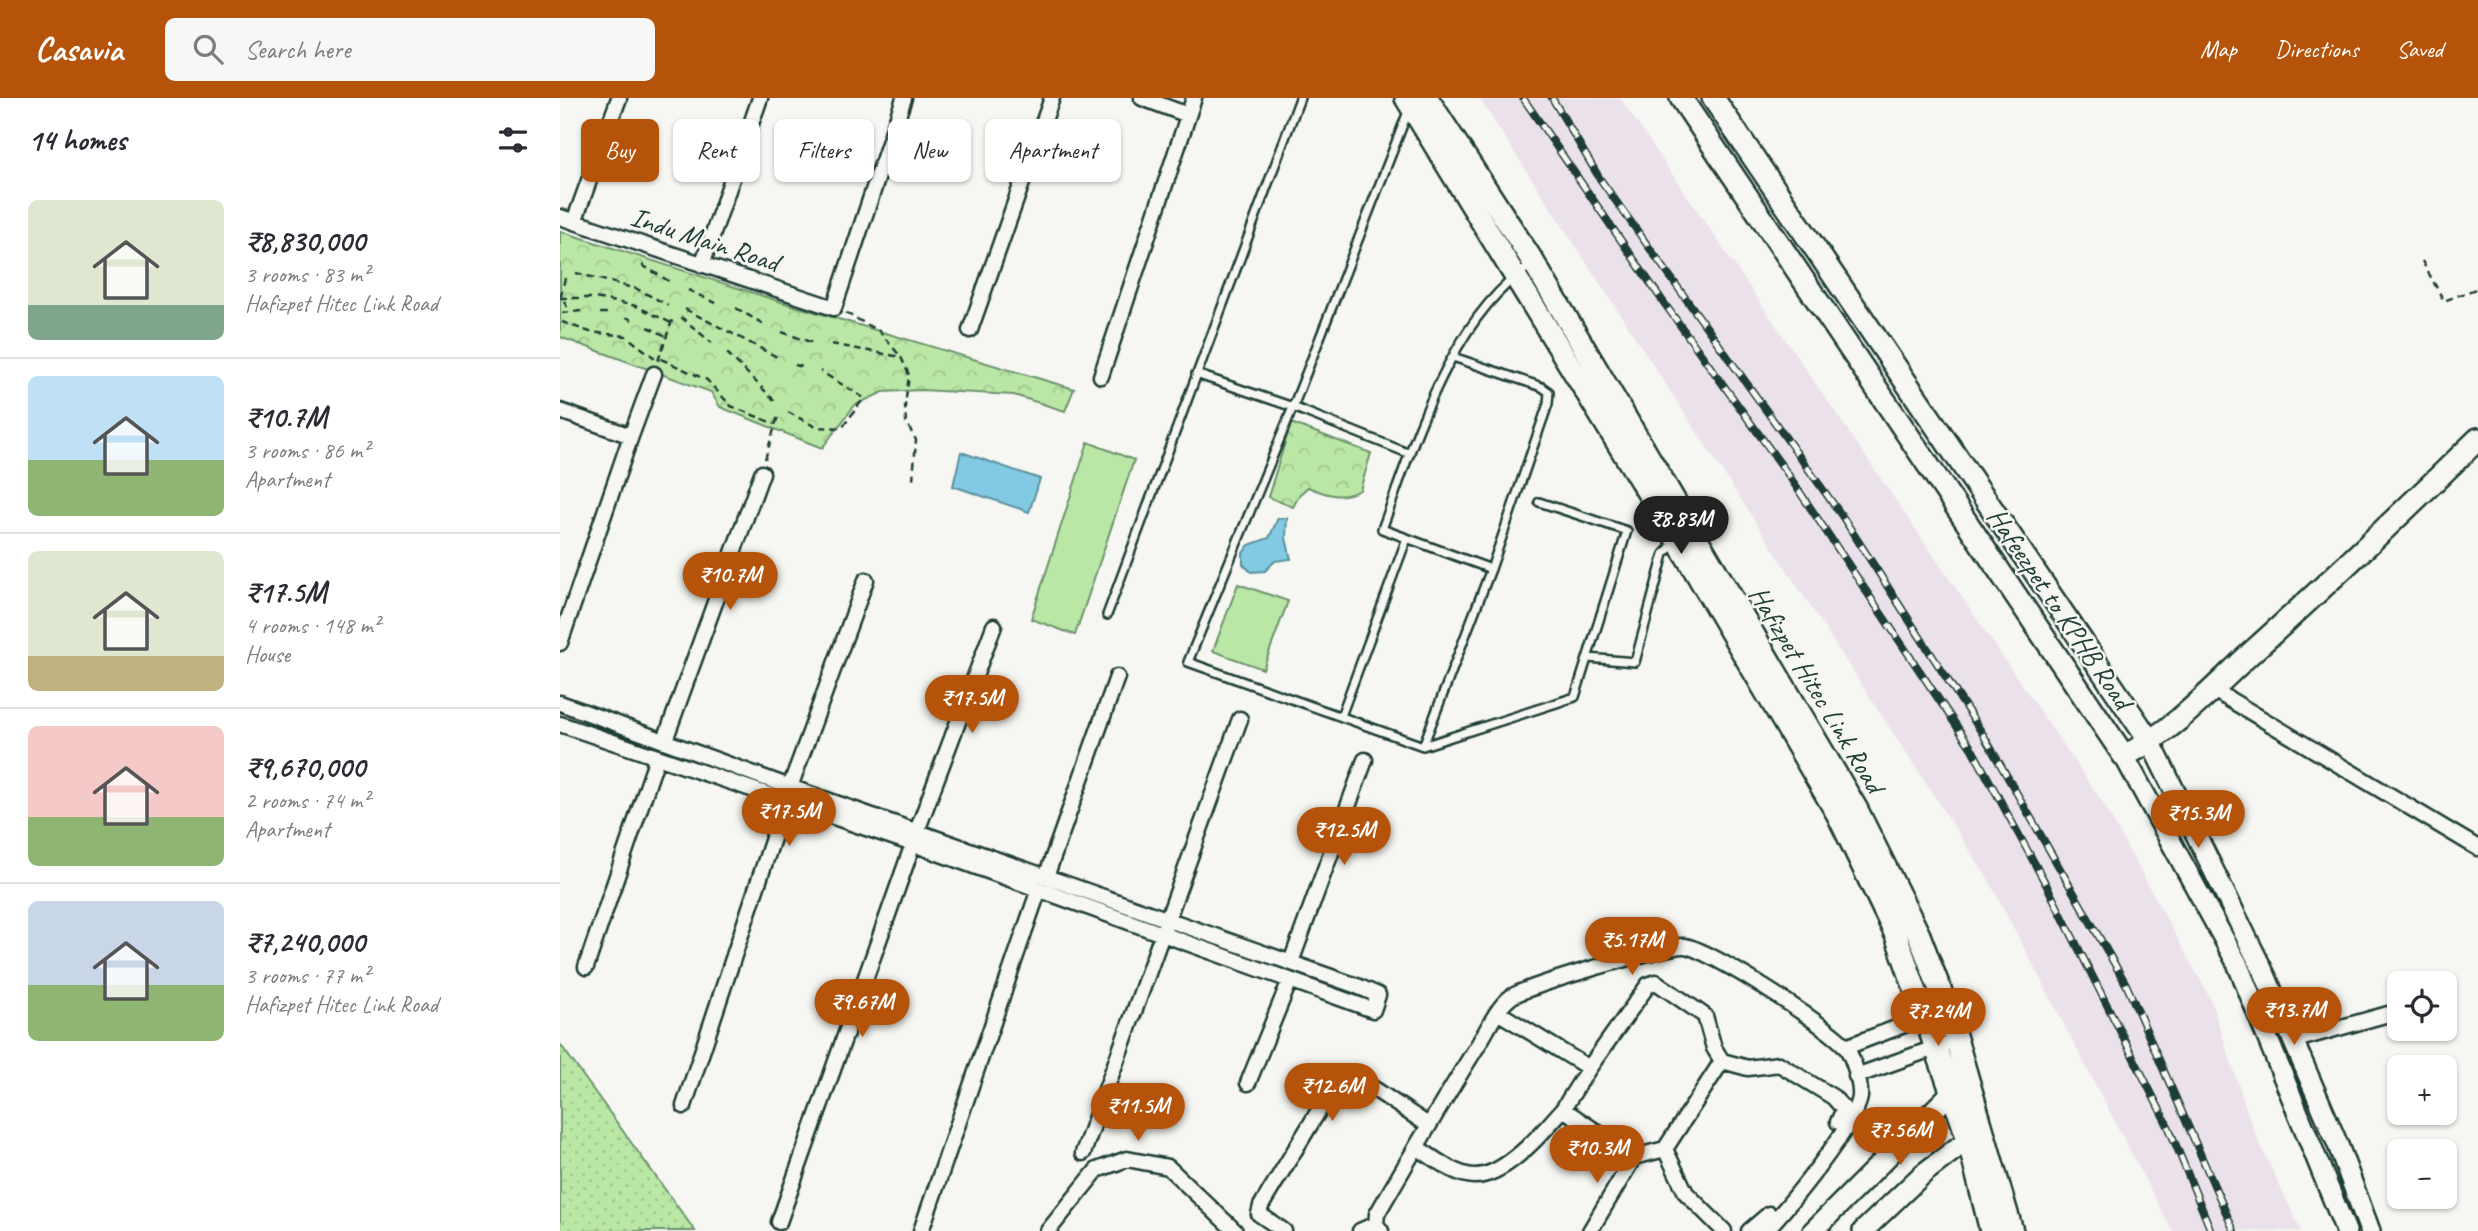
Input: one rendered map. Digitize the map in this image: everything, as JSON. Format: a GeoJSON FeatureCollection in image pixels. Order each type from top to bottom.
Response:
{"type":"FeatureCollection","features":[{"type":"Feature","properties":{"kind":"main road","name":"Hafeezpet to KPHB Road"},"geometry":{"type":"LineString","coordinates":[[1681,98],[2124,756]]}},
{"type":"Feature","properties":{"kind":"main road"},"geometry":{"type":"LineString","coordinates":[[1713,98],[2151,743]]}},
{"type":"Feature","properties":{"kind":"main road"},"geometry":{"type":"LineString","coordinates":[[1414,101],[1838,815],[1896,935],[1952,1092],[1976,1133],[2001,1226]]}},
{"type":"Feature","properties":{"kind":"main road","name":"Hafizpet Hitec Link Road"},"geometry":{"type":"LineString","coordinates":[[1414,101],[1534,263],[1856,808],[1919,935],[1947,1008],[1968,1077],[1976,1133]]}},
{"type":"Feature","properties":{"kind":"main road"},"geometry":{"type":"LineString","coordinates":[[2124,756],[2151,743],[2212,689],[2346,567],[2478,439]]}},
{"type":"Feature","properties":{"kind":"street"},"geometry":{"type":"LineString","coordinates":[[567,219],[620,98]]}},
{"type":"Feature","properties":{"kind":"street"},"geometry":{"type":"LineString","coordinates":[[702,265],[760,98]]}},
{"type":"Feature","properties":{"kind":"street"},"geometry":{"type":"LineString","coordinates":[[834,308],[904,98]]}},
{"type":"Feature","properties":{"kind":"street"},"geometry":{"type":"LineString","coordinates":[[970,330],[1052,98]]}},
{"type":"Feature","properties":{"kind":"street"},"geometry":{"type":"LineString","coordinates":[[1142,98],[1188,115]]}},
{"type":"Feature","properties":{"kind":"street"},"geometry":{"type":"LineString","coordinates":[[1101,376],[1194,98]]}},
{"type":"Feature","properties":{"kind":"street","name":"Indu Main Road"},"geometry":{"type":"LineString","coordinates":[[567,219],[834,308]]}},
{"type":"Feature","properties":{"kind":"street"},"geometry":{"type":"LineString","coordinates":[[560,643],[654,374]]}},
{"type":"Feature","properties":{"kind":"street"},"geometry":{"type":"LineString","coordinates":[[560,411],[631,436]]}},
{"type":"Feature","properties":{"kind":"street"},"geometry":{"type":"LineString","coordinates":[[665,740],[762,473]]}},
{"type":"Feature","properties":{"kind":"street"},"geometry":{"type":"LineString","coordinates":[[684,1106],[788,794],[866,580]]}},
{"type":"Feature","properties":{"kind":"street"},"geometry":{"type":"LineString","coordinates":[[779,1222],[915,838],[994,626]]}},
{"type":"Feature","properties":{"kind":"street"},"geometry":{"type":"LineString","coordinates":[[1046,877],[1117,677]]}},
{"type":"Feature","properties":{"kind":"street"},"geometry":{"type":"LineString","coordinates":[[2212,689],[2478,848]]}},
{"type":"Feature","properties":{"kind":"street"},"geometry":{"type":"LineString","coordinates":[[560,703],[665,740],[788,794]]}},
{"type":"Feature","properties":{"kind":"street"},"geometry":{"type":"LineString","coordinates":[[1083,1153],[1240,719]]}},
{"type":"Feature","properties":{"kind":"street"},"geometry":{"type":"LineString","coordinates":[[560,724],[657,758],[788,794],[915,838],[1046,877],[1291,962],[1378,995],[1373,1010],[1038,892],[915,838]]}},
{"type":"Feature","properties":{"kind":"street"},"geometry":{"type":"LineString","coordinates":[[2151,743],[2266,977],[2338,1145],[2370,1231]]}},
{"type":"Feature","properties":{"kind":"street"},"geometry":{"type":"LineString","coordinates":[[2124,756],[2237,963],[2346,1231]]}},
{"type":"Feature","properties":{"kind":"street"},"geometry":{"type":"LineString","coordinates":[[586,967],[657,758]]}},
{"type":"Feature","properties":{"kind":"street"},"geometry":{"type":"LineString","coordinates":[[1291,962],[1365,760]]}},
{"type":"Feature","properties":{"kind":"street"},"geometry":{"type":"LineString","coordinates":[[921,1231],[1038,892]]}},
{"type":"Feature","properties":{"kind":"street"},"geometry":{"type":"LineString","coordinates":[[1360,1231],[1379,1227],[1377,1214],[1428,1125],[1511,996],[1647,952],[1681,946],[1698,948],[1776,995],[1846,1047],[1856,1076],[1860,1097],[1846,1124],[1792,1202],[1765,1231]]}},
{"type":"Feature","properties":{"kind":"street"},"geometry":{"type":"LineString","coordinates":[[1248,1083],[1290,980]]}},
{"type":"Feature","properties":{"kind":"street"},"geometry":{"type":"LineString","coordinates":[[1416,1147],[1458,1172],[1474,1176],[1488,1173],[1536,1140],[1563,1109],[1589,1068],[1653,981],[1705,1016],[1714,1048],[1722,1061],[1748,1068],[1779,1064],[1791,1068],[1844,1109],[1842,1118],[1786,1194],[1761,1224],[1749,1231]]}},
{"type":"Feature","properties":{"kind":"street"},"geometry":{"type":"LineString","coordinates":[[1846,1047],[1947,1008]]}},
{"type":"Feature","properties":{"kind":"street"},"geometry":{"type":"LineString","coordinates":[[1499,1013],[1589,1068]]}},
{"type":"Feature","properties":{"kind":"street"},"geometry":{"type":"LineString","coordinates":[[2292,1041],[2387,1014]]}},
{"type":"Feature","properties":{"kind":"street"},"geometry":{"type":"LineString","coordinates":[[1856,1076],[1958,1040]]}},
{"type":"Feature","properties":{"kind":"street"},"geometry":{"type":"LineString","coordinates":[[1590,1231],[1634,1157],[1665,1149],[1722,1061]]}},
{"type":"Feature","properties":{"kind":"street"},"geometry":{"type":"LineString","coordinates":[[1284,1231],[1259,1214],[1261,1206],[1333,1087],[1344,1079],[1355,1076],[1428,1125]]}},
{"type":"Feature","properties":{"kind":"street"},"geometry":{"type":"LineString","coordinates":[[1813,1231],[1968,1077]]}},
{"type":"Feature","properties":{"kind":"street"},"geometry":{"type":"LineString","coordinates":[[1563,1109],[1634,1157]]}},
{"type":"Feature","properties":{"kind":"street"},"geometry":{"type":"LineString","coordinates":[[1863,1231],[1924,1173],[1976,1133]]}},
{"type":"Feature","properties":{"kind":"street"},"geometry":{"type":"LineString","coordinates":[[1665,1149],[1686,1193],[1724,1231]]}},
{"type":"Feature","properties":{"kind":"street"},"geometry":{"type":"LineString","coordinates":[[1048,1231],[1097,1170],[1127,1159],[1168,1167],[1235,1231]]}},
{"type":"Feature","properties":{"kind":"lane"},"geometry":{"type":"LineString","coordinates":[[1107,615],[1300,98]]}},
{"type":"Feature","properties":{"kind":"lane"},"geometry":{"type":"LineString","coordinates":[[1414,101],[1400,125],[1293,407],[1188,662],[1423,746],[1575,697],[1627,531],[1539,502]]}},
{"type":"Feature","properties":{"kind":"lane"},"geometry":{"type":"LineString","coordinates":[[1491,569],[1382,529],[1410,454],[1453,357],[1480,312],[1515,275],[1534,263]]}},
{"type":"Feature","properties":{"kind":"lane"},"geometry":{"type":"LineString","coordinates":[[1423,746],[1491,569],[1548,404],[1549,392],[1453,357]]}},
{"type":"Feature","properties":{"kind":"lane"},"geometry":{"type":"LineString","coordinates":[[1196,374],[1293,407],[1410,454]]}},
{"type":"Feature","properties":{"kind":"lane"},"geometry":{"type":"LineString","coordinates":[[1341,716],[1407,538]]}},
{"type":"Feature","properties":{"kind":"lane"},"geometry":{"type":"LineString","coordinates":[[1588,658],[1635,662],[1664,554],[1676,540]]}},
{"type":"Feature","properties":{"kind":"path"},"geometry":{"type":"LineString","coordinates":[[2422,261],[2444,301],[2478,288]]}},
{"type":"Feature","properties":{"kind":"path"},"geometry":{"type":"LineString","coordinates":[[642,265],[672,283]]}},
{"type":"Feature","properties":{"kind":"path"},"geometry":{"type":"LineString","coordinates":[[576,273],[637,289],[668,305]]}},
{"type":"Feature","properties":{"kind":"path"},"geometry":{"type":"LineString","coordinates":[[565,278],[561,299],[569,311]]}},
{"type":"Feature","properties":{"kind":"path"},"geometry":{"type":"LineString","coordinates":[[688,290],[718,304]]}},
{"type":"Feature","properties":{"kind":"path"},"geometry":{"type":"LineString","coordinates":[[561,299],[596,298],[628,304],[671,323]]}},
{"type":"Feature","properties":{"kind":"path"},"geometry":{"type":"LineString","coordinates":[[736,308],[765,325]]}},
{"type":"Feature","properties":{"kind":"path"},"geometry":{"type":"LineString","coordinates":[[834,308],[879,331],[901,357],[909,375],[906,422],[916,440],[914,480]]}},
{"type":"Feature","properties":{"kind":"path"},"geometry":{"type":"LineString","coordinates":[[685,309],[779,359]]}},
{"type":"Feature","properties":{"kind":"path"},"geometry":{"type":"LineString","coordinates":[[562,313],[582,312]]}},
{"type":"Feature","properties":{"kind":"path"},"geometry":{"type":"LineString","coordinates":[[600,313],[609,313]]}},
{"type":"Feature","properties":{"kind":"path"},"geometry":{"type":"LineString","coordinates":[[626,317],[632,320]]}},
{"type":"Feature","properties":{"kind":"path"},"geometry":{"type":"LineString","coordinates":[[681,317],[712,343]]}},
{"type":"Feature","properties":{"kind":"path"},"geometry":{"type":"LineString","coordinates":[[654,374],[673,318]]}},
{"type":"Feature","properties":{"kind":"path"},"geometry":{"type":"LineString","coordinates":[[562,322],[590,332],[626,337],[659,359],[670,361],[707,380],[731,406],[775,424]]}},
{"type":"Feature","properties":{"kind":"path"},"geometry":{"type":"LineString","coordinates":[[648,327],[666,336]]}},
{"type":"Feature","properties":{"kind":"path"},"geometry":{"type":"LineString","coordinates":[[782,332],[813,343]]}},
{"type":"Feature","properties":{"kind":"path"},"geometry":{"type":"LineString","coordinates":[[831,344],[901,357]]}},
{"type":"Feature","properties":{"kind":"path"},"geometry":{"type":"LineString","coordinates":[[727,353],[775,401]]}},
{"type":"Feature","properties":{"kind":"path"},"geometry":{"type":"LineString","coordinates":[[795,365],[803,367]]}},
{"type":"Feature","properties":{"kind":"path"},"geometry":{"type":"LineString","coordinates":[[788,412],[825,429],[842,428],[852,418],[864,398],[843,382],[820,371]]}},
{"type":"Feature","properties":{"kind":"path"},"geometry":{"type":"LineString","coordinates":[[762,473],[778,416]]}},
{"type":"Feature","properties":{"kind":"shaded area"},"geometry":{"type":"Polygon","coordinates":[[[1479,98],[1620,98],[2103,803],[2210,998],[2253,1129],[2301,1231],[2172,1231],[1987,877],[1479,98]]]}},
{"type":"Feature","properties":{"kind":"green space"},"geometry":{"type":"Polygon","coordinates":[[[560,231],[778,301],[1074,389],[1065,411],[1014,395],[921,390],[883,392],[855,405],[822,448],[720,407],[711,392],[560,337],[560,231]]]}},
{"type":"Feature","properties":{"kind":"green space"},"geometry":{"type":"Polygon","coordinates":[[[1291,423],[1371,453],[1360,490],[1347,495],[1334,495],[1308,487],[1300,494],[1293,507],[1268,497],[1291,423]]]}},
{"type":"Feature","properties":{"kind":"green space"},"geometry":{"type":"Polygon","coordinates":[[[1088,442],[1134,460],[1075,635],[1031,619],[1088,442]]]}},
{"type":"Feature","properties":{"kind":"green space"},"geometry":{"type":"Polygon","coordinates":[[[1238,584],[1288,601],[1263,669],[1213,651],[1238,584]]]}},
{"type":"Feature","properties":{"kind":"green space"},"geometry":{"type":"Polygon","coordinates":[[[560,1044],[695,1231],[560,1231],[560,1044]]]}},
{"type":"Feature","properties":{"kind":"water"},"geometry":{"type":"Polygon","coordinates":[[[961,452],[1040,479],[1029,512],[953,486],[961,452]]]}},
{"type":"Feature","properties":{"kind":"water"},"geometry":{"type":"Polygon","coordinates":[[[1278,518],[1287,518],[1286,538],[1291,559],[1275,561],[1265,571],[1251,572],[1243,564],[1243,553],[1249,545],[1269,538],[1278,518]]]}},
{"type":"Feature","properties":{"kind":"railway"},"geometry":{"type":"LineString","coordinates":[[1523,98],[1664,303],[1787,473],[1972,749],[2048,888],[2169,1128],[2211,1231]]}},
{"type":"Feature","properties":{"kind":"railway"},"geometry":{"type":"LineString","coordinates":[[1552,98],[1600,179],[1842,516],[1984,736],[2126,984],[2234,1231]]}}]}
